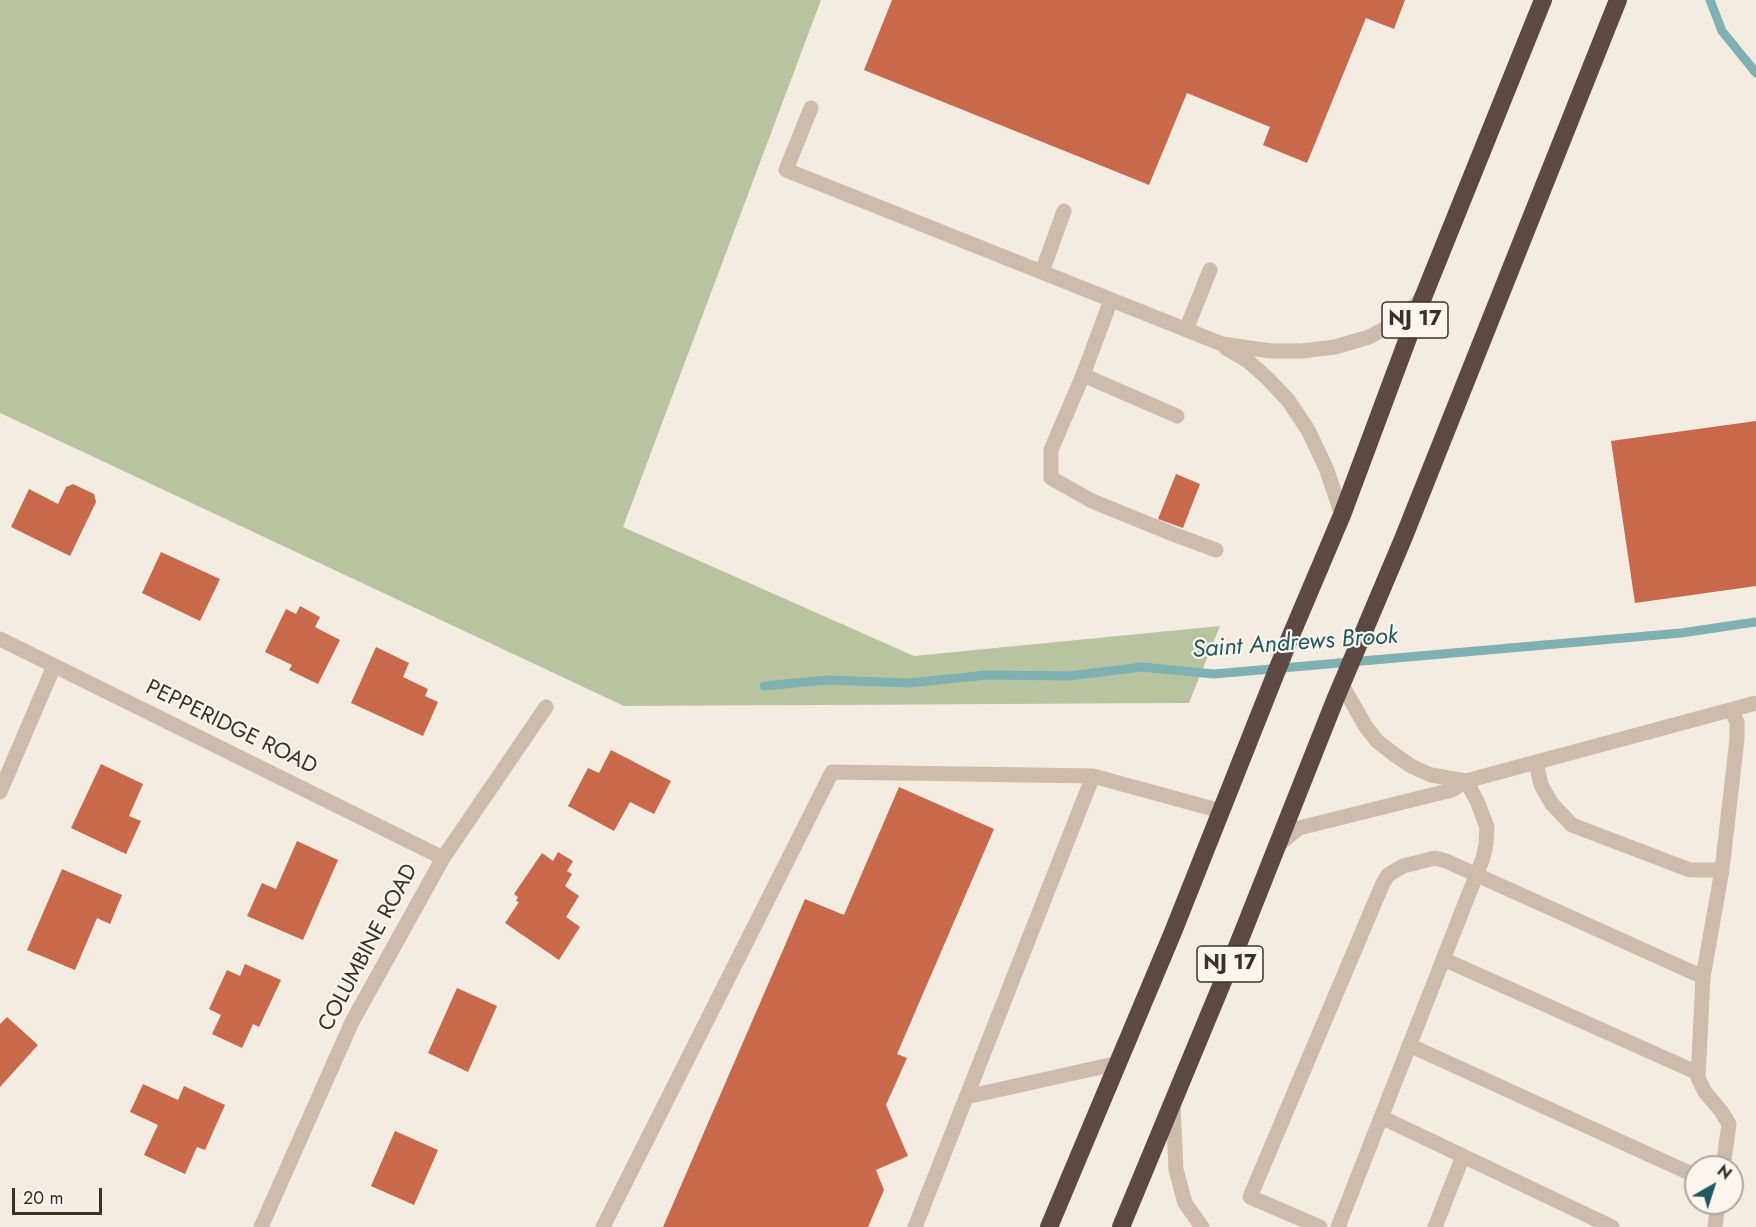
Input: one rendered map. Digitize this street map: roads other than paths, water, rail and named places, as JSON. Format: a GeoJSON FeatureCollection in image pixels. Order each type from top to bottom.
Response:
{"type":"FeatureCollection","features":[{"type":"Feature","properties":{"kind":"highway","name":"NJ 17"},"geometry":{"type":"LineString","coordinates":[[1049,1227],[1119,1063],[1289,640],[1342,515],[1424,295],[1543,0]]}},
{"type":"Feature","properties":{"kind":"highway","name":"NJ 17"},"geometry":{"type":"LineString","coordinates":[[1121,1227],[1278,845],[1618,0]]}},
{"type":"Feature","properties":{"kind":"street"},"geometry":{"type":"LineString","coordinates":[[811,108],[786,171],[1222,344],[1271,351],[1302,351],[1335,347],[1369,337],[1401,320],[1424,295]]}},
{"type":"Feature","properties":{"kind":"street"},"geometry":{"type":"LineString","coordinates":[[1042,272],[1064,211]]}},
{"type":"Feature","properties":{"kind":"street"},"geometry":{"type":"LineString","coordinates":[[1186,330],[1210,270]]}},
{"type":"Feature","properties":{"kind":"street"},"geometry":{"type":"LineString","coordinates":[[1111,300],[1083,375],[1051,450],[1051,478],[1092,501],[1216,550]]}},
{"type":"Feature","properties":{"kind":"street"},"geometry":{"type":"LineString","coordinates":[[1208,338],[1248,362],[1288,400],[1308,430],[1326,468],[1342,515]]}},
{"type":"Feature","properties":{"kind":"street"},"geometry":{"type":"LineString","coordinates":[[1083,375],[1177,416]]}},
{"type":"Feature","properties":{"kind":"street","name":"PEPPERIDGE ROAD"},"geometry":{"type":"LineString","coordinates":[[0,639],[442,858]]}},
{"type":"Feature","properties":{"kind":"street"},"geometry":{"type":"LineString","coordinates":[[0,792],[54,666]]}},
{"type":"Feature","properties":{"kind":"street"},"geometry":{"type":"LineString","coordinates":[[1338,1227],[1483,858],[1487,827],[1478,801],[1466,781],[1431,775],[1411,766],[1395,755],[1377,741],[1339,693]]}},
{"type":"Feature","properties":{"kind":"street"},"geometry":{"type":"LineString","coordinates":[[1278,845],[1299,828],[1452,790],[1466,781],[1756,703]]}},
{"type":"Feature","properties":{"kind":"street","name":"COLUMBINE ROAD"},"geometry":{"type":"LineString","coordinates":[[261,1227],[352,1023],[442,858],[546,707]]}},
{"type":"Feature","properties":{"kind":"street"},"geometry":{"type":"LineString","coordinates":[[1725,1155],[1729,1124],[1722,1111],[1706,1092],[1698,1078],[1698,1073],[1703,977],[1722,870],[1737,739],[1737,722],[1731,710]]}},
{"type":"Feature","properties":{"kind":"street"},"geometry":{"type":"LineString","coordinates":[[1536,762],[1541,786],[1552,804],[1572,825],[1690,870],[1722,870]]}},
{"type":"Feature","properties":{"kind":"street"},"geometry":{"type":"LineString","coordinates":[[603,1227],[832,772],[1093,776],[1221,811]]}},
{"type":"Feature","properties":{"kind":"street"},"geometry":{"type":"LineString","coordinates":[[915,1227],[1093,776]]}},
{"type":"Feature","properties":{"kind":"street"},"geometry":{"type":"LineString","coordinates":[[1320,1227],[1250,1197],[1388,875],[1403,867],[1435,858],[1446,861],[1703,977]]}},
{"type":"Feature","properties":{"kind":"street"},"geometry":{"type":"LineString","coordinates":[[1443,959],[1698,1073]]}},
{"type":"Feature","properties":{"kind":"street"},"geometry":{"type":"LineString","coordinates":[[1409,1045],[1684,1171]]}},
{"type":"Feature","properties":{"kind":"street"},"geometry":{"type":"LineString","coordinates":[[966,1096],[1119,1063]]}},
{"type":"Feature","properties":{"kind":"street"},"geometry":{"type":"LineString","coordinates":[[1173,1103],[1176,1170],[1185,1203],[1202,1227]]}},
{"type":"Feature","properties":{"kind":"street"},"geometry":{"type":"LineString","coordinates":[[1381,1117],[1612,1227]]}},
{"type":"Feature","properties":{"kind":"street"},"geometry":{"type":"LineString","coordinates":[[1435,1227],[1463,1156]]}},
{"type":"Feature","properties":{"kind":"waterway"},"geometry":{"type":"LineString","coordinates":[[1710,0],[1722,31],[1756,73]]}},
{"type":"Feature","properties":{"kind":"waterway","name":"Saint Andrews Brook"},"geometry":{"type":"LineString","coordinates":[[764,686],[827,680],[909,683],[987,675],[1069,676],[1142,667],[1214,674],[1681,633],[1756,622]]}}]}
